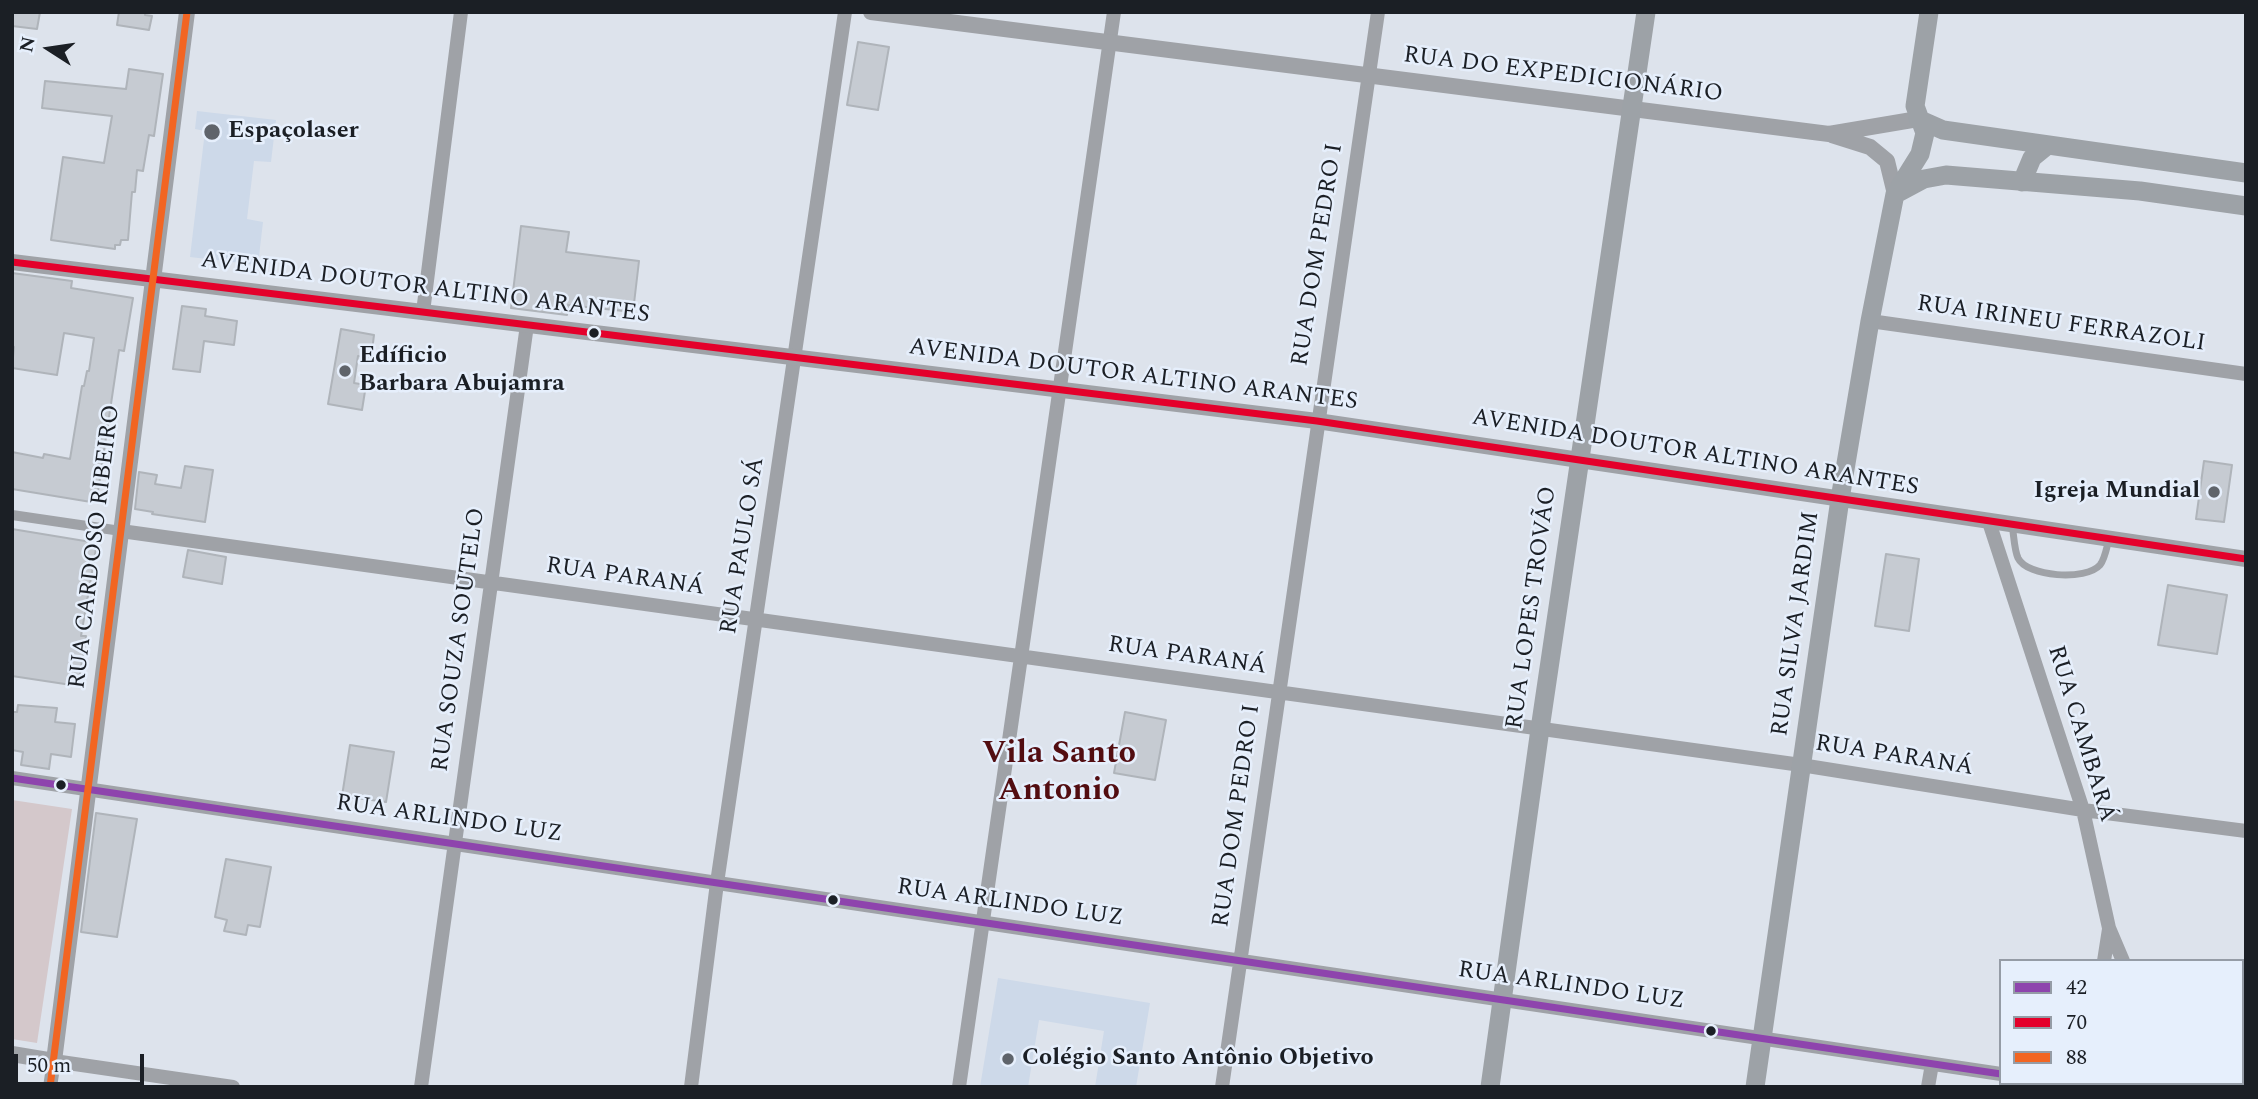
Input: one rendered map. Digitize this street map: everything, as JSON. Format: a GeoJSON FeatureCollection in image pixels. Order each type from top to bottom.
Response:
{"type":"FeatureCollection","features":[{"type":"Feature","properties":{"kind":"main road","name":"RUA LOPES TROVÃO"},"geometry":{"type":"LineString","coordinates":[[1490,1087],[1646,12]]}},
{"type":"Feature","properties":{"kind":"main road","name":"RUA SILVA JARDIM"},"geometry":{"type":"LineString","coordinates":[[1755,1087],[1840,499],[1870,321],[1895,194],[1920,154],[1925,133],[1915,106],[1929,12]]}},
{"type":"Feature","properties":{"kind":"main road","name":"RUA DO EXPEDICIONÁRIO"},"geometry":{"type":"LineString","coordinates":[[1918,120],[1943,130],[2246,173]]}},
{"type":"Feature","properties":{"kind":"main road"},"geometry":{"type":"LineString","coordinates":[[2022,182],[2032,158],[2048,145]]}},
{"type":"Feature","properties":{"kind":"main road"},"geometry":{"type":"LineString","coordinates":[[2140,191],[2144,158]]}},
{"type":"Feature","properties":{"kind":"main road"},"geometry":{"type":"LineString","coordinates":[[1895,194],[1924,179],[1946,175],[2140,191],[2246,206]]}},
{"type":"Feature","properties":{"kind":"street","name":"RUA CARDOSO RIBEIRO"},"geometry":{"type":"LineString","coordinates":[[50,1087],[187,12]]}},
{"type":"Feature","properties":{"kind":"street"},"geometry":{"type":"LineString","coordinates":[[424,312],[461,12]]}},
{"type":"Feature","properties":{"kind":"street","name":"RUA PAULO SÁ"},"geometry":{"type":"LineString","coordinates":[[691,1087],[717,883],[845,12]]}},
{"type":"Feature","properties":{"kind":"street","name":"RUA DO EXPEDICIONÁRIO"},"geometry":{"type":"LineString","coordinates":[[871,12],[1829,134],[1918,120]]}},
{"type":"Feature","properties":{"kind":"street"},"geometry":{"type":"LineString","coordinates":[[959,1087],[1114,12]]}},
{"type":"Feature","properties":{"kind":"street","name":"RUA DOM PEDRO I"},"geometry":{"type":"LineString","coordinates":[[1222,1087],[1378,12]]}},
{"type":"Feature","properties":{"kind":"street"},"geometry":{"type":"LineString","coordinates":[[1829,134],[1870,147],[1887,161],[1895,194]]}},
{"type":"Feature","properties":{"kind":"street","name":"AVENIDA DOUTOR ALTINO ARANTES"},"geometry":{"type":"LineString","coordinates":[[12,262],[1317,421],[2246,559]]}},
{"type":"Feature","properties":{"kind":"street","name":"RUA IRINEU FERRAZOLI"},"geometry":{"type":"LineString","coordinates":[[1870,321],[2246,374]]}},
{"type":"Feature","properties":{"kind":"street","name":"RUA SOUZA SOUTELO"},"geometry":{"type":"LineString","coordinates":[[421,1087],[527,325]]}},
{"type":"Feature","properties":{"kind":"street"},"geometry":{"type":"LineString","coordinates":[[12,514],[121,531]]}},
{"type":"Feature","properties":{"kind":"street","name":"RUA CAMBARÁ"},"geometry":{"type":"LineString","coordinates":[[1989,522],[2083,810],[2109,928],[2122,959]]}},
{"type":"Feature","properties":{"kind":"street","name":"RUA PARANÁ"},"geometry":{"type":"LineString","coordinates":[[121,531],[1801,765],[2083,810],[2246,831]]}},
{"type":"Feature","properties":{"kind":"street","name":"RUA ARLINDO LUZ"},"geometry":{"type":"LineString","coordinates":[[12,778],[1999,1074]]}},
{"type":"Feature","properties":{"kind":"street"},"geometry":{"type":"LineString","coordinates":[[2105,959],[2109,928]]}},
{"type":"Feature","properties":{"kind":"street"},"geometry":{"type":"LineString","coordinates":[[12,1054],[233,1087]]}},
{"type":"Feature","properties":{"kind":"street"},"geometry":{"type":"LineString","coordinates":[[1928,1087],[1932,1064]]}},
{"type":"Feature","properties":{"kind":"lane"},"geometry":{"type":"LineString","coordinates":[[2012,524],[2018,559],[2026,568],[2052,574],[2086,574],[2100,565],[2109,539]]}},
{"type":"Feature","properties":{"kind":"shaded area"},"geometry":{"type":"Polygon","coordinates":[[[197,111],[276,120],[271,162],[254,161],[247,219],[263,222],[258,265],[190,257],[205,131],[195,129],[197,111]]]}},
{"type":"Feature","properties":{"kind":"shaded area"},"geometry":{"type":"Polygon","coordinates":[[[12,800],[72,809],[37,1043],[12,1039],[12,800]]]}},
{"type":"Feature","properties":{"kind":"shaded area","name":"Colégio Santo Antônio Objetivo"},"geometry":{"type":"Polygon","coordinates":[[[998,978],[1150,1003],[1136,1087],[1095,1087],[1104,1031],[1039,1020],[1028,1087],[980,1087],[998,978]]]}},
{"type":"Feature","properties":{"kind":"building"},"geometry":{"type":"Polygon","coordinates":[[[12,12],[40,12],[37,29],[12,26],[12,12]]]}},
{"type":"Feature","properties":{"kind":"building"},"geometry":{"type":"Polygon","coordinates":[[[119,12],[145,12],[145,15],[152,16],[149,30],[117,25],[119,12]]]}},
{"type":"Feature","properties":{"kind":"building"},"geometry":{"type":"Polygon","coordinates":[[[858,42],[889,47],[878,110],[847,105],[858,42]]]}},
{"type":"Feature","properties":{"kind":"building"},"geometry":{"type":"Polygon","coordinates":[[[129,69],[163,74],[154,136],[149,135],[143,171],[137,170],[135,192],[132,192],[128,240],[121,240],[120,245],[115,245],[115,249],[51,240],[63,157],[104,163],[112,116],[42,108],[45,81],[126,89],[129,69]]]}},
{"type":"Feature","properties":{"kind":"building"},"geometry":{"type":"Polygon","coordinates":[[[521,226],[569,232],[566,252],[639,261],[633,312],[568,305],[567,315],[511,308],[521,226]]]}},
{"type":"Feature","properties":{"kind":"building"},"geometry":{"type":"Polygon","coordinates":[[[12,273],[72,281],[71,288],[133,298],[124,351],[119,350],[97,498],[91,502],[12,489],[12,452],[43,458],[44,454],[70,459],[82,386],[89,371],[94,338],[64,333],[57,375],[12,368],[12,273]]]}},
{"type":"Feature","properties":{"kind":"building"},"geometry":{"type":"Polygon","coordinates":[[[182,306],[206,309],[205,316],[237,321],[234,345],[204,341],[200,372],[173,369],[182,306]]]}},
{"type":"Feature","properties":{"kind":"building","name":"Edíficio Barbara Abujamra"},"geometry":{"type":"Polygon","coordinates":[[[341,329],[374,335],[371,358],[358,356],[354,383],[366,385],[362,410],[328,404],[341,329]]]}},
{"type":"Feature","properties":{"kind":"building","name":"Igreja Mundial"},"geometry":{"type":"Polygon","coordinates":[[[2204,461],[2232,465],[2224,522],[2196,519],[2204,461]]]}},
{"type":"Feature","properties":{"kind":"building"},"geometry":{"type":"Polygon","coordinates":[[[185,466],[213,470],[205,522],[135,509],[139,472],[157,475],[155,484],[181,488],[185,466]]]}},
{"type":"Feature","properties":{"kind":"building"},"geometry":{"type":"Polygon","coordinates":[[[12,529],[97,543],[81,636],[86,636],[78,686],[12,676],[12,529]]]}},
{"type":"Feature","properties":{"kind":"building"},"geometry":{"type":"Polygon","coordinates":[[[188,550],[226,557],[222,584],[183,577],[188,550]]]}},
{"type":"Feature","properties":{"kind":"building"},"geometry":{"type":"Polygon","coordinates":[[[1886,554],[1919,559],[1909,631],[1875,626],[1886,554]]]}},
{"type":"Feature","properties":{"kind":"building"},"geometry":{"type":"Polygon","coordinates":[[[2168,585],[2227,595],[2217,654],[2158,645],[2168,585]]]}},
{"type":"Feature","properties":{"kind":"building"},"geometry":{"type":"Polygon","coordinates":[[[18,705],[57,708],[55,722],[75,724],[71,757],[51,754],[49,769],[21,765],[23,752],[12,750],[12,712],[17,712],[18,705]]]}},
{"type":"Feature","properties":{"kind":"building"},"geometry":{"type":"Polygon","coordinates":[[[1125,712],[1166,720],[1155,780],[1114,773],[1125,712]]]}},
{"type":"Feature","properties":{"kind":"building"},"geometry":{"type":"Polygon","coordinates":[[[350,745],[394,752],[386,802],[342,796],[350,745]]]}},
{"type":"Feature","properties":{"kind":"building"},"geometry":{"type":"Polygon","coordinates":[[[96,813],[137,819],[117,937],[81,932],[96,813]]]}},
{"type":"Feature","properties":{"kind":"building"},"geometry":{"type":"Polygon","coordinates":[[[226,859],[271,867],[260,927],[248,925],[246,935],[224,931],[227,920],[215,917],[226,859]]]}},
{"type":"Feature","properties":{"kind":"transit line","name":"88"},"geometry":{"type":"LineString","coordinates":[[50,1087],[187,12]]}},
{"type":"Feature","properties":{"kind":"transit line","name":"70"},"geometry":{"type":"LineString","coordinates":[[12,262],[1317,421],[2246,559]]}},
{"type":"Feature","properties":{"kind":"transit line","name":"42"},"geometry":{"type":"LineString","coordinates":[[12,778],[1999,1074]]}},
{"type":"Feature","properties":{"kind":"place","name":"Espaçolaser"},"geometry":{"type":"Point","coordinates":[212,132]}},
{"type":"Feature","properties":{"kind":"place","name":"Edíficio Barbara Abujamra"},"geometry":{"type":"Point","coordinates":[345,371]}},
{"type":"Feature","properties":{"kind":"place","name":"Igreja Mundial"},"geometry":{"type":"Point","coordinates":[2214,492]}},
{"type":"Feature","properties":{"kind":"place","name":"Colégio Santo Antônio Objetivo"},"geometry":{"type":"Point","coordinates":[1008,1059]}},
{"type":"Feature","properties":{"kind":"district","name":"Vila Santo Antonio"},"geometry":{"type":"Point","coordinates":[1059,774]}}]}
